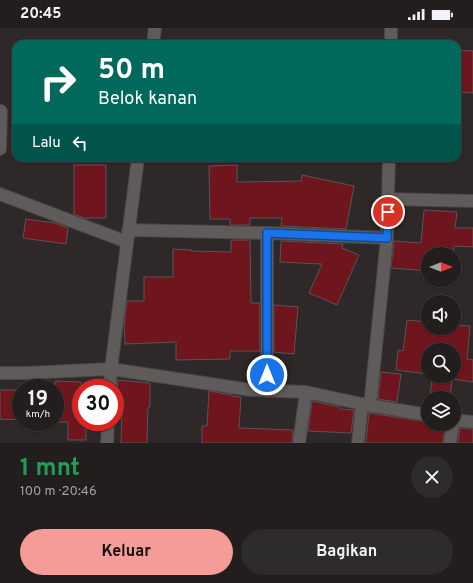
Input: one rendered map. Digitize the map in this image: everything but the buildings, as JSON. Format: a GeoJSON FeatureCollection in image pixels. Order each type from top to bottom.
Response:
{"type":"FeatureCollection","features":[{"type":"Feature","properties":{"kind":"street"},"geometry":{"type":"LineString","coordinates":[[153,40],[155,28]]}},
{"type":"Feature","properties":{"kind":"street"},"geometry":{"type":"LineString","coordinates":[[391,28],[391,40]]}},
{"type":"Feature","properties":{"kind":"street"},"geometry":{"type":"LineString","coordinates":[[0,147],[1,111]]}},
{"type":"Feature","properties":{"kind":"street"},"geometry":{"type":"LineString","coordinates":[[110,379],[137,162]]}},
{"type":"Feature","properties":{"kind":"street"},"geometry":{"type":"LineString","coordinates":[[358,443],[366,405],[387,238],[389,162]]}},
{"type":"Feature","properties":{"kind":"street"},"geometry":{"type":"LineString","coordinates":[[0,194],[128,236],[267,233],[387,238]]}},
{"type":"Feature","properties":{"kind":"street"},"geometry":{"type":"LineString","coordinates":[[388,199],[473,201]]}},
{"type":"Feature","properties":{"kind":"street"},"geometry":{"type":"LineString","coordinates":[[267,233],[267,391]]}},
{"type":"Feature","properties":{"kind":"street"},"geometry":{"type":"LineString","coordinates":[[0,372],[25,373],[111,369],[252,390],[306,392],[366,405],[421,414]]}},
{"type":"Feature","properties":{"kind":"street"},"geometry":{"type":"LineString","coordinates":[[299,443],[306,392]]}},
{"type":"Feature","properties":{"kind":"street"},"geometry":{"type":"LineString","coordinates":[[461,421],[473,422]]}},
{"type":"Feature","properties":{"kind":"street"},"geometry":{"type":"LineString","coordinates":[[107,443],[108,431]]}},
{"type":"Feature","properties":{"kind":"street"},"geometry":{"type":"LineString","coordinates":[[450,443],[452,431]]}},
{"type":"Feature","properties":{"kind":"route"},"geometry":{"type":"LineString","coordinates":[[267,375],[267,233],[387,238],[388,212]]}}]}
